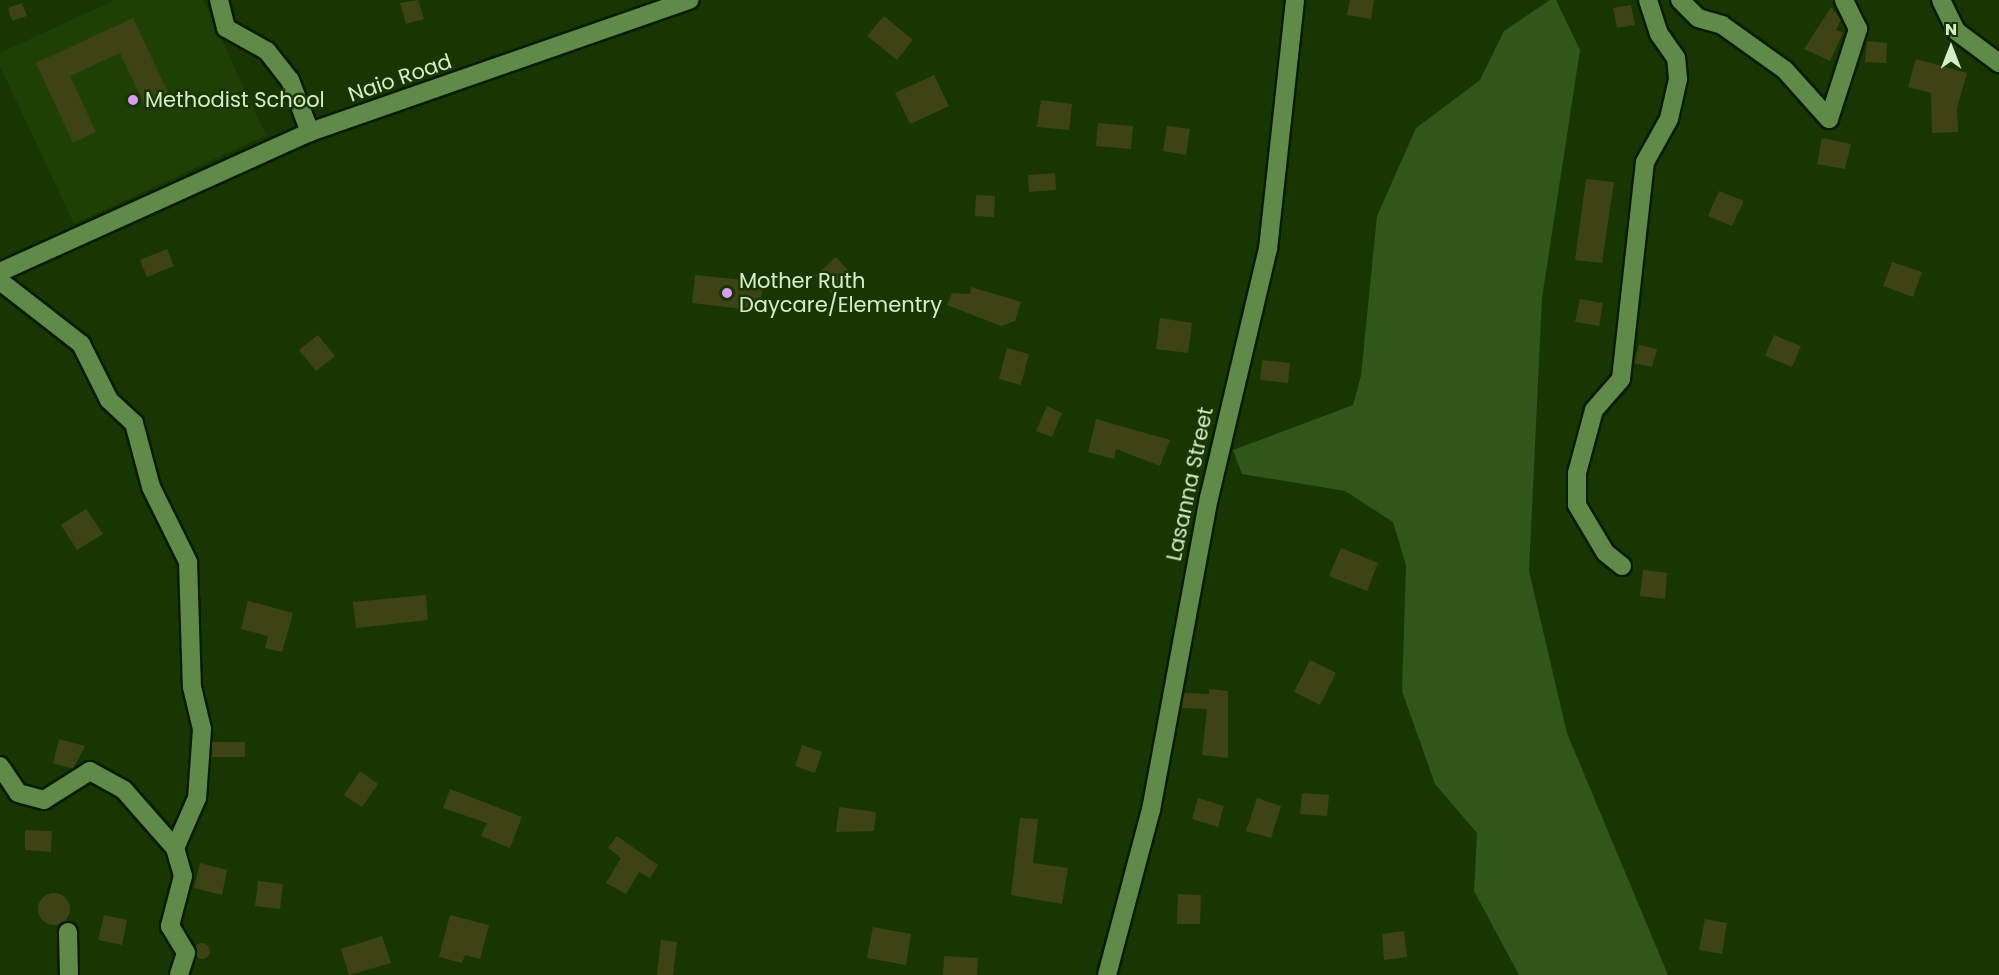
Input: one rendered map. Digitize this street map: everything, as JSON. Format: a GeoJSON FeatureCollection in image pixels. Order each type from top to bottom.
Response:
{"type":"FeatureCollection","features":[{"type":"Feature","properties":{"kind":"street"},"geometry":{"type":"LineString","coordinates":[[219,0],[226,28],[267,51],[290,80],[310,132]]}},
{"type":"Feature","properties":{"kind":"street","name":"Naio Road"},"geometry":{"type":"LineString","coordinates":[[0,272],[310,132],[690,0]]}},
{"type":"Feature","properties":{"kind":"street","name":"Lasanna Street"},"geometry":{"type":"LineString","coordinates":[[1107,975],[1151,810],[1209,498],[1268,249],[1295,0]]}},
{"type":"Feature","properties":{"kind":"street"},"geometry":{"type":"LineString","coordinates":[[1622,566],[1605,552],[1577,505],[1577,473],[1594,410],[1622,379],[1645,162],[1669,119],[1678,79],[1676,57],[1659,34],[1648,0]]}},
{"type":"Feature","properties":{"kind":"street"},"geometry":{"type":"LineString","coordinates":[[1680,0],[1698,18],[1722,25],[1785,70],[1829,119],[1858,29],[1844,0]]}},
{"type":"Feature","properties":{"kind":"street"},"geometry":{"type":"LineString","coordinates":[[1941,0],[1956,31],[1999,63]]}},
{"type":"Feature","properties":{"kind":"street"},"geometry":{"type":"LineString","coordinates":[[0,281],[81,344],[109,400],[134,423],[151,487],[188,562],[192,687],[202,729],[197,798],[175,848]]}},
{"type":"Feature","properties":{"kind":"street"},"geometry":{"type":"LineString","coordinates":[[0,766],[18,794],[44,800],[90,771],[124,790],[175,848],[183,876],[170,926],[186,953],[179,975]]}},
{"type":"Feature","properties":{"kind":"street"},"geometry":{"type":"LineString","coordinates":[[68,932],[69,975]]}},
{"type":"Feature","properties":{"kind":"shaded area","name":"Methodist School"},"geometry":{"type":"Polygon","coordinates":[[[115,0],[203,0],[266,135],[74,224],[0,66],[0,53],[115,0]]]}},
{"type":"Feature","properties":{"kind":"shaded area"},"geometry":{"type":"Polygon","coordinates":[[[1550,0],[1556,0],[1580,50],[1542,298],[1529,571],[1567,733],[1668,975],[1519,975],[1474,891],[1477,833],[1435,784],[1402,691],[1406,565],[1393,522],[1345,491],[1242,474],[1233,450],[1353,405],[1361,376],[1377,216],[1416,128],[1480,80],[1504,31],[1550,0]]]}},
{"type":"Feature","properties":{"kind":"building"},"geometry":{"type":"Polygon","coordinates":[[[418,0],[424,19],[406,24],[400,3],[418,0]]]}},
{"type":"Feature","properties":{"kind":"building"},"geometry":{"type":"Polygon","coordinates":[[[1350,0],[1374,0],[1371,19],[1347,15],[1350,0]]]}},
{"type":"Feature","properties":{"kind":"building"},"geometry":{"type":"Polygon","coordinates":[[[22,3],[27,16],[12,21],[8,8],[22,3]]]}},
{"type":"Feature","properties":{"kind":"building"},"geometry":{"type":"Polygon","coordinates":[[[1631,5],[1635,25],[1617,28],[1613,8],[1631,5]]]}},
{"type":"Feature","properties":{"kind":"building"},"geometry":{"type":"Polygon","coordinates":[[[1831,7],[1841,20],[1836,30],[1843,33],[1830,61],[1804,49],[1831,7]]]}},
{"type":"Feature","properties":{"kind":"building"},"geometry":{"type":"Polygon","coordinates":[[[884,16],[913,40],[897,60],[867,36],[884,16]]]}},
{"type":"Feature","properties":{"kind":"building"},"geometry":{"type":"Polygon","coordinates":[[[133,18],[170,97],[146,108],[120,53],[70,76],[96,132],[73,143],[36,63],[133,18]]]}},
{"type":"Feature","properties":{"kind":"building"},"geometry":{"type":"Polygon","coordinates":[[[1867,41],[1887,43],[1886,63],[1865,62],[1867,41]]]}},
{"type":"Feature","properties":{"kind":"building"},"geometry":{"type":"Polygon","coordinates":[[[1916,59],[1967,73],[1957,108],[1958,132],[1932,133],[1931,93],[1908,87],[1916,59]]]}},
{"type":"Feature","properties":{"kind":"building"},"geometry":{"type":"Polygon","coordinates":[[[934,75],[949,106],[910,124],[895,93],[934,75]]]}},
{"type":"Feature","properties":{"kind":"building"},"geometry":{"type":"Polygon","coordinates":[[[1041,100],[1072,104],[1069,130],[1037,127],[1041,100]]]}},
{"type":"Feature","properties":{"kind":"building"},"geometry":{"type":"Polygon","coordinates":[[[1098,123],[1133,126],[1131,149],[1096,146],[1098,123]]]}},
{"type":"Feature","properties":{"kind":"building"},"geometry":{"type":"Polygon","coordinates":[[[1167,126],[1190,129],[1186,155],[1163,151],[1167,126]]]}},
{"type":"Feature","properties":{"kind":"building"},"geometry":{"type":"Polygon","coordinates":[[[1822,138],[1851,144],[1845,169],[1817,164],[1822,138]]]}},
{"type":"Feature","properties":{"kind":"building"},"geometry":{"type":"Polygon","coordinates":[[[1055,173],[1056,190],[1029,192],[1028,175],[1055,173]]]}},
{"type":"Feature","properties":{"kind":"building"},"geometry":{"type":"Polygon","coordinates":[[[1586,179],[1614,182],[1602,263],[1575,260],[1586,179]]]}},
{"type":"Feature","properties":{"kind":"building"},"geometry":{"type":"Polygon","coordinates":[[[1719,191],[1744,201],[1732,226],[1708,216],[1719,191]]]}},
{"type":"Feature","properties":{"kind":"building"},"geometry":{"type":"Polygon","coordinates":[[[976,195],[995,196],[994,217],[975,216],[976,195]]]}},
{"type":"Feature","properties":{"kind":"building"},"geometry":{"type":"Polygon","coordinates":[[[167,249],[174,266],[147,277],[140,260],[167,249]]]}},
{"type":"Feature","properties":{"kind":"building"},"geometry":{"type":"Polygon","coordinates":[[[836,257],[853,276],[832,294],[815,276],[836,257]]]}},
{"type":"Feature","properties":{"kind":"building"},"geometry":{"type":"Polygon","coordinates":[[[1892,262],[1922,272],[1913,297],[1883,286],[1892,262]]]}},
{"type":"Feature","properties":{"kind":"building","name":"Mother Ruth Daycare/Elementry"},"geometry":{"type":"Polygon","coordinates":[[[695,275],[763,282],[760,311],[692,303],[695,275]]]}},
{"type":"Feature","properties":{"kind":"building"},"geometry":{"type":"Polygon","coordinates":[[[971,287],[1021,302],[1015,321],[1001,326],[947,305],[952,293],[970,294],[971,287]]]}},
{"type":"Feature","properties":{"kind":"building"},"geometry":{"type":"Polygon","coordinates":[[[1580,299],[1603,303],[1599,326],[1575,322],[1580,299]]]}},
{"type":"Feature","properties":{"kind":"building"},"geometry":{"type":"Polygon","coordinates":[[[1160,318],[1192,323],[1188,353],[1156,349],[1160,318]]]}},
{"type":"Feature","properties":{"kind":"building"},"geometry":{"type":"Polygon","coordinates":[[[318,335],[335,356],[316,371],[299,350],[318,335]]]}},
{"type":"Feature","properties":{"kind":"building"},"geometry":{"type":"Polygon","coordinates":[[[1774,335],[1801,346],[1792,367],[1765,356],[1774,335]]]}},
{"type":"Feature","properties":{"kind":"building"},"geometry":{"type":"Polygon","coordinates":[[[1639,345],[1657,349],[1652,367],[1634,363],[1639,345]]]}},
{"type":"Feature","properties":{"kind":"building"},"geometry":{"type":"Polygon","coordinates":[[[1007,348],[1029,354],[1021,385],[999,379],[1007,348]]]}},
{"type":"Feature","properties":{"kind":"building"},"geometry":{"type":"Polygon","coordinates":[[[1262,360],[1290,363],[1288,383],[1260,380],[1262,360]]]}},
{"type":"Feature","properties":{"kind":"building"},"geometry":{"type":"Polygon","coordinates":[[[1047,406],[1062,413],[1052,437],[1036,431],[1047,406]]]}},
{"type":"Feature","properties":{"kind":"building"},"geometry":{"type":"Polygon","coordinates":[[[1096,419],[1170,440],[1160,466],[1116,449],[1114,459],[1088,452],[1096,419]]]}},
{"type":"Feature","properties":{"kind":"building"},"geometry":{"type":"Polygon","coordinates":[[[86,509],[103,534],[77,550],[61,525],[86,509]]]}},
{"type":"Feature","properties":{"kind":"building"},"geometry":{"type":"Polygon","coordinates":[[[1341,548],[1378,563],[1367,591],[1329,576],[1341,548]]]}},
{"type":"Feature","properties":{"kind":"building"},"geometry":{"type":"Polygon","coordinates":[[[1643,570],[1667,573],[1665,599],[1640,596],[1643,570]]]}},
{"type":"Feature","properties":{"kind":"building"},"geometry":{"type":"Polygon","coordinates":[[[426,595],[428,620],[356,628],[353,602],[426,595]]]}},
{"type":"Feature","properties":{"kind":"building"},"geometry":{"type":"Polygon","coordinates":[[[248,601],[293,613],[282,652],[265,648],[268,636],[241,629],[248,601]]]}},
{"type":"Feature","properties":{"kind":"building"},"geometry":{"type":"Polygon","coordinates":[[[1310,660],[1336,673],[1320,705],[1294,692],[1310,660]]]}},
{"type":"Feature","properties":{"kind":"building"},"geometry":{"type":"Polygon","coordinates":[[[1209,689],[1228,691],[1228,758],[1202,755],[1207,709],[1181,708],[1184,693],[1209,694],[1209,689]]]}},
{"type":"Feature","properties":{"kind":"building"},"geometry":{"type":"Polygon","coordinates":[[[59,739],[85,746],[73,769],[53,763],[59,739]]]}},
{"type":"Feature","properties":{"kind":"building"},"geometry":{"type":"Polygon","coordinates":[[[212,742],[245,742],[245,757],[211,757],[212,742]]]}},
{"type":"Feature","properties":{"kind":"building"},"geometry":{"type":"Polygon","coordinates":[[[802,745],[822,752],[815,773],[795,766],[802,745]]]}},
{"type":"Feature","properties":{"kind":"building"},"geometry":{"type":"Polygon","coordinates":[[[360,771],[378,784],[362,807],[344,795],[360,771]]]}},
{"type":"Feature","properties":{"kind":"building"},"geometry":{"type":"Polygon","coordinates":[[[450,789],[522,817],[510,848],[481,836],[487,823],[443,808],[450,789]]]}},
{"type":"Feature","properties":{"kind":"building"},"geometry":{"type":"Polygon","coordinates":[[[1302,793],[1329,795],[1327,816],[1300,814],[1302,793]]]}},
{"type":"Feature","properties":{"kind":"building"},"geometry":{"type":"Polygon","coordinates":[[[1198,798],[1224,806],[1218,827],[1192,819],[1198,798]]]}},
{"type":"Feature","properties":{"kind":"building"},"geometry":{"type":"Polygon","coordinates":[[[1257,798],[1281,806],[1271,838],[1246,831],[1257,798]]]}},
{"type":"Feature","properties":{"kind":"building"},"geometry":{"type":"Polygon","coordinates":[[[839,807],[876,812],[874,831],[836,832],[839,807]]]}},
{"type":"Feature","properties":{"kind":"building"},"geometry":{"type":"Polygon","coordinates":[[[1020,818],[1038,819],[1033,863],[1068,868],[1062,904],[1011,895],[1020,818]]]}},
{"type":"Feature","properties":{"kind":"building"},"geometry":{"type":"Polygon","coordinates":[[[25,830],[52,831],[51,852],[25,850],[25,830]]]}},
{"type":"Feature","properties":{"kind":"building"},"geometry":{"type":"Polygon","coordinates":[[[617,836],[658,865],[650,878],[639,872],[626,894],[606,883],[621,858],[608,848],[617,836]]]}},
{"type":"Feature","properties":{"kind":"building"},"geometry":{"type":"Polygon","coordinates":[[[200,863],[227,870],[222,895],[194,888],[200,863]]]}},
{"type":"Feature","properties":{"kind":"building"},"geometry":{"type":"Polygon","coordinates":[[[258,881],[283,884],[280,909],[255,906],[258,881]]]}},
{"type":"Feature","properties":{"kind":"building"},"geometry":{"type":"Polygon","coordinates":[[[54,893],[65,898],[70,909],[65,920],[54,925],[43,920],[38,909],[43,898],[54,893]]]}},
{"type":"Feature","properties":{"kind":"building"},"geometry":{"type":"Polygon","coordinates":[[[1178,894],[1201,895],[1200,924],[1177,924],[1178,894]]]}},
{"type":"Feature","properties":{"kind":"building"},"geometry":{"type":"Polygon","coordinates":[[[104,915],[127,920],[122,945],[98,940],[104,915]]]}},
{"type":"Feature","properties":{"kind":"building"},"geometry":{"type":"Polygon","coordinates":[[[450,915],[489,925],[480,959],[465,955],[462,963],[439,957],[450,915]]]}},
{"type":"Feature","properties":{"kind":"building"},"geometry":{"type":"Polygon","coordinates":[[[1705,919],[1727,923],[1722,954],[1699,950],[1705,919]]]}},
{"type":"Feature","properties":{"kind":"building"},"geometry":{"type":"Polygon","coordinates":[[[873,927],[911,934],[906,965],[867,958],[873,927]]]}},
{"type":"Feature","properties":{"kind":"building"},"geometry":{"type":"Polygon","coordinates":[[[1404,931],[1407,957],[1384,960],[1382,934],[1404,931]]]}},
{"type":"Feature","properties":{"kind":"building"},"geometry":{"type":"Polygon","coordinates":[[[382,936],[391,963],[349,975],[341,949],[382,936]]]}},
{"type":"Feature","properties":{"kind":"building"},"geometry":{"type":"Polygon","coordinates":[[[661,940],[677,942],[673,975],[657,975],[661,940]]]}},
{"type":"Feature","properties":{"kind":"building"},"geometry":{"type":"Polygon","coordinates":[[[199,943],[205,943],[210,951],[208,957],[199,959],[194,954],[194,948],[199,943]]]}},
{"type":"Feature","properties":{"kind":"building"},"geometry":{"type":"Polygon","coordinates":[[[944,956],[978,958],[977,975],[943,975],[944,956]]]}},
{"type":"Feature","properties":{"kind":"place","name":"Methodist School"},"geometry":{"type":"Point","coordinates":[133,100]}},
{"type":"Feature","properties":{"kind":"place","name":"Mother Ruth Daycare/Elementry"},"geometry":{"type":"Point","coordinates":[727,293]}}]}
